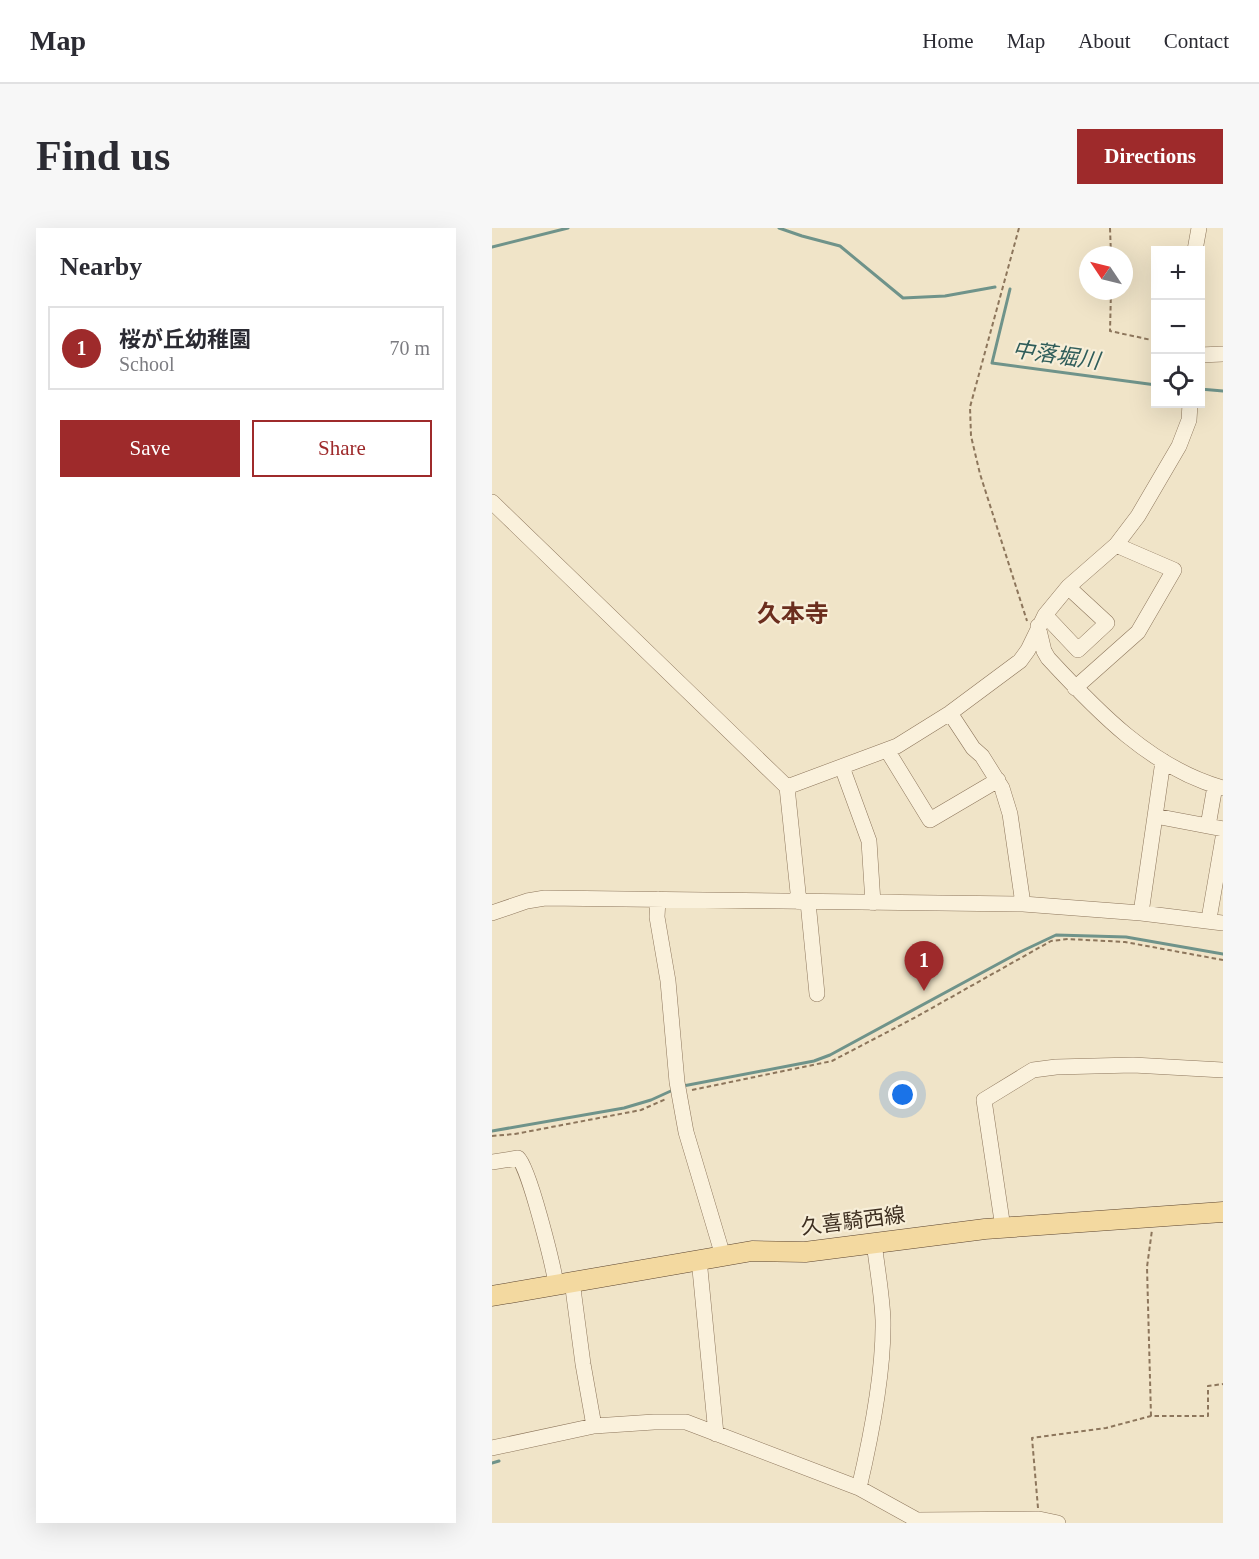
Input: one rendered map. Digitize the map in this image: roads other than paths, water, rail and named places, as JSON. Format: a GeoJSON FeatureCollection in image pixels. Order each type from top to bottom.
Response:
{"type":"FeatureCollection","features":[{"type":"Feature","properties":{"kind":"main road","name":"久喜騎西線"},"geometry":{"type":"LineString","coordinates":[[492,1296],[752,1251],[805,1252],[1003,1228],[1223,1212]]}},
{"type":"Feature","properties":{"kind":"street"},"geometry":{"type":"LineString","coordinates":[[1196,246],[1198,228]]}},
{"type":"Feature","properties":{"kind":"street"},"geometry":{"type":"LineString","coordinates":[[1205,355],[1223,354]]}},
{"type":"Feature","properties":{"kind":"street"},"geometry":{"type":"LineString","coordinates":[[787,787],[897,746],[950,713],[1020,661],[1028,651],[1039,627],[1068,587],[1116,545],[1137,516],[1179,446],[1189,420],[1190,408]]}},
{"type":"Feature","properties":{"kind":"street"},"geometry":{"type":"LineString","coordinates":[[492,502],[787,787],[818,994]]}},
{"type":"Feature","properties":{"kind":"street"},"geometry":{"type":"LineString","coordinates":[[1075,688],[1138,632],[1174,570],[1116,545]]}},
{"type":"Feature","properties":{"kind":"street"},"geometry":{"type":"LineString","coordinates":[[1039,627],[1078,650],[1107,623],[1068,587]]}},
{"type":"Feature","properties":{"kind":"street"},"geometry":{"type":"LineString","coordinates":[[1039,627],[1044,651],[1075,688],[1121,732],[1163,761],[1219,787],[1215,827],[1155,816]]}},
{"type":"Feature","properties":{"kind":"street"},"geometry":{"type":"LineString","coordinates":[[950,713],[998,780],[1010,814],[1023,904]]}},
{"type":"Feature","properties":{"kind":"street"},"geometry":{"type":"LineString","coordinates":[[887,750],[930,820],[998,780]]}},
{"type":"Feature","properties":{"kind":"street"},"geometry":{"type":"LineString","coordinates":[[1141,913],[1163,761]]}},
{"type":"Feature","properties":{"kind":"street"},"geometry":{"type":"LineString","coordinates":[[842,767],[869,841],[873,903]]}},
{"type":"Feature","properties":{"kind":"street"},"geometry":{"type":"LineString","coordinates":[[492,913],[545,898],[658,899],[1023,904],[1216,921],[1223,838]]}},
{"type":"Feature","properties":{"kind":"street"},"geometry":{"type":"LineString","coordinates":[[658,899],[657,917],[668,981],[679,1093],[686,1132],[723,1256]]}},
{"type":"Feature","properties":{"kind":"street"},"geometry":{"type":"LineString","coordinates":[[1003,1228],[984,1100],[1033,1070],[1056,1067],[1133,1065],[1223,1070]]}},
{"type":"Feature","properties":{"kind":"street"},"geometry":{"type":"LineString","coordinates":[[492,1162],[518,1158],[522,1161],[564,1283],[583,1364],[594,1426]]}},
{"type":"Feature","properties":{"kind":"street"},"geometry":{"type":"LineString","coordinates":[[859,1488],[872,1434],[883,1344],[883,1319],[874,1242]]}},
{"type":"Feature","properties":{"kind":"street"},"geometry":{"type":"LineString","coordinates":[[699,1259],[716,1434]]}},
{"type":"Feature","properties":{"kind":"street"},"geometry":{"type":"LineString","coordinates":[[492,1448],[594,1426],[686,1422],[859,1488],[917,1520],[1039,1520],[1058,1523]]}},
{"type":"Feature","properties":{"kind":"waterway","name":"中落堀川"},"geometry":{"type":"LineString","coordinates":[[492,247],[568,228]]}},
{"type":"Feature","properties":{"kind":"waterway","name":"中落堀川"},"geometry":{"type":"LineString","coordinates":[[779,228],[840,246],[903,298],[945,296],[995,287]]}},
{"type":"Feature","properties":{"kind":"waterway","name":"中落堀川"},"geometry":{"type":"LineString","coordinates":[[1010,289],[992,363],[1151,384]]}},
{"type":"Feature","properties":{"kind":"waterway","name":"中落堀川"},"geometry":{"type":"LineString","coordinates":[[1205,389],[1223,391]]}},
{"type":"Feature","properties":{"kind":"waterway"},"geometry":{"type":"LineString","coordinates":[[683,1086],[814,1061],[830,1055],[1020,952],[1056,935],[1126,937],[1223,954]]}},
{"type":"Feature","properties":{"kind":"waterway"},"geometry":{"type":"LineString","coordinates":[[492,1131],[624,1108],[651,1100],[673,1090]]}},
{"type":"Feature","properties":{"kind":"waterway"},"geometry":{"type":"LineString","coordinates":[[492,1463],[499,1461]]}},
{"type":"Feature","properties":{"kind":"place","name":"桜が丘幼稚園"},"geometry":{"type":"Point","coordinates":[924,991]}},
{"type":"Feature","properties":{"kind":"district","name":"久本寺"},"geometry":{"type":"Point","coordinates":[793,614]}}]}
